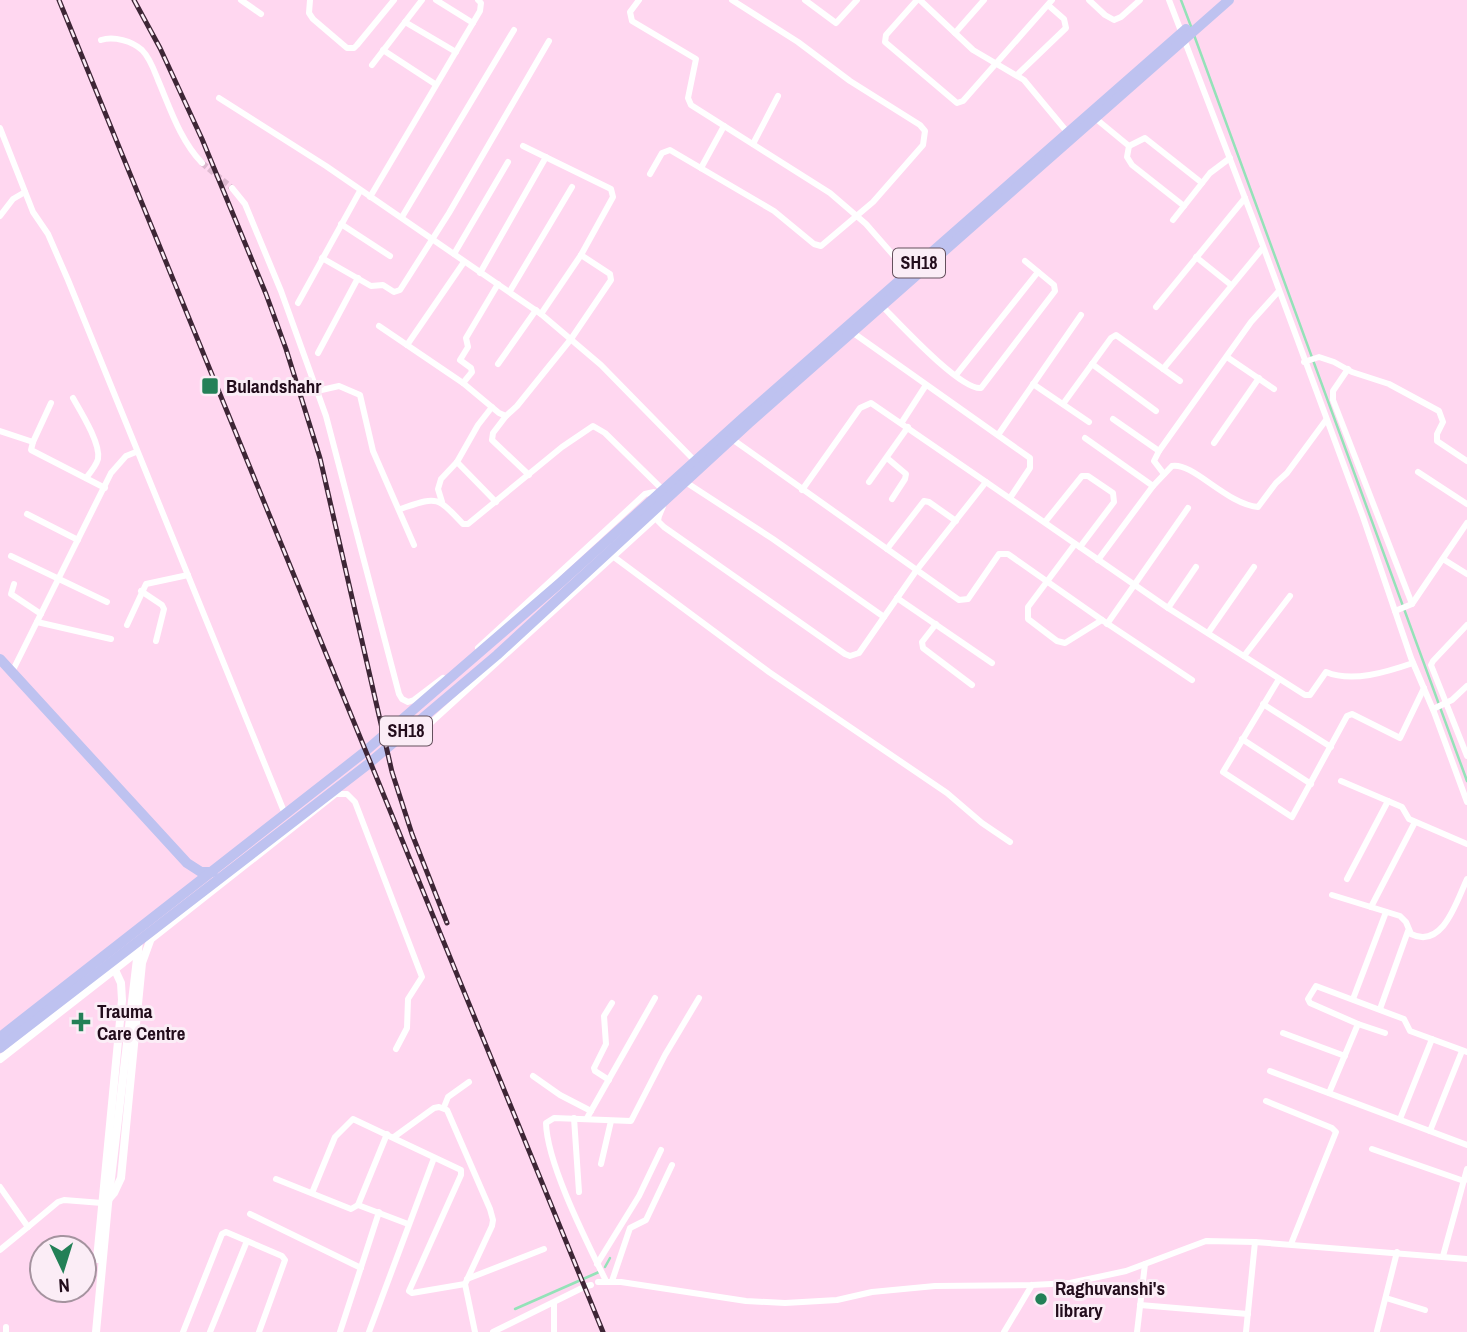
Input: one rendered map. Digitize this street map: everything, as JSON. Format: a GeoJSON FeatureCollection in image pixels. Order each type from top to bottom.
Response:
{"type":"FeatureCollection","features":[{"type":"Feature","properties":{"kind":"main road","name":"SH18"},"geometry":{"type":"LineString","coordinates":[[213,872],[362,754],[684,481],[1096,118],[1219,0]]}},
{"type":"Feature","properties":{"kind":"main road","name":"SH18"},"geometry":{"type":"LineString","coordinates":[[145,941],[367,765],[497,654],[659,501],[695,461],[1068,133],[1228,0]]}},
{"type":"Feature","properties":{"kind":"main road"},"geometry":{"type":"LineString","coordinates":[[0,659],[187,863],[201,872],[213,872]]}},
{"type":"Feature","properties":{"kind":"main road"},"geometry":{"type":"LineString","coordinates":[[0,1037],[213,872]]}},
{"type":"Feature","properties":{"kind":"main road"},"geometry":{"type":"LineString","coordinates":[[0,1048],[145,941]]}},
{"type":"Feature","properties":{"kind":"street"},"geometry":{"type":"LineString","coordinates":[[241,0],[261,14]]}},
{"type":"Feature","properties":{"kind":"street"},"geometry":{"type":"LineString","coordinates":[[310,0],[309,13],[313,19],[347,48],[357,45],[394,0]]}},
{"type":"Feature","properties":{"kind":"street"},"geometry":{"type":"LineString","coordinates":[[372,65],[422,0]]}},
{"type":"Feature","properties":{"kind":"street"},"geometry":{"type":"LineString","coordinates":[[436,0],[473,23]]}},
{"type":"Feature","properties":{"kind":"street"},"geometry":{"type":"LineString","coordinates":[[370,197],[473,23],[481,8],[478,0]]}},
{"type":"Feature","properties":{"kind":"street"},"geometry":{"type":"LineString","coordinates":[[639,0],[630,12],[630,18],[696,59],[688,102],[830,193],[858,216],[908,272]]}},
{"type":"Feature","properties":{"kind":"street"},"geometry":{"type":"LineString","coordinates":[[650,174],[667,149],[774,211],[817,246],[825,244],[858,216],[923,145],[925,131],[920,125],[850,81],[798,42],[732,0]]}},
{"type":"Feature","properties":{"kind":"street"},"geometry":{"type":"LineString","coordinates":[[805,0],[836,23],[857,0]]}},
{"type":"Feature","properties":{"kind":"street"},"geometry":{"type":"LineString","coordinates":[[1017,75],[1066,28],[1064,19],[1050,2],[995,64],[963,101],[953,102],[885,42],[886,35],[918,0],[973,50],[995,64],[1024,80],[1068,133]]}},
{"type":"Feature","properties":{"kind":"street"},"geometry":{"type":"LineString","coordinates":[[955,33],[984,0]]}},
{"type":"Feature","properties":{"kind":"street"},"geometry":{"type":"LineString","coordinates":[[1089,0],[1114,20],[1140,0]]}},
{"type":"Feature","properties":{"kind":"street"},"geometry":{"type":"LineString","coordinates":[[1169,0],[1188,32],[1278,292],[1363,517],[1404,608]]}},
{"type":"Feature","properties":{"kind":"street"},"geometry":{"type":"LineString","coordinates":[[405,22],[456,51]]}},
{"type":"Feature","properties":{"kind":"street"},"geometry":{"type":"LineString","coordinates":[[402,217],[513,30]]}},
{"type":"Feature","properties":{"kind":"street"},"geometry":{"type":"LineString","coordinates":[[101,40],[113,38],[143,51],[153,67],[181,134],[202,163]]}},
{"type":"Feature","properties":{"kind":"street"},"geometry":{"type":"LineString","coordinates":[[322,258],[372,286],[383,285],[397,292],[432,239],[549,41]]}},
{"type":"Feature","properties":{"kind":"street"},"geometry":{"type":"LineString","coordinates":[[383,50],[435,84]]}},
{"type":"Feature","properties":{"kind":"street"},"geometry":{"type":"LineString","coordinates":[[753,144],[778,96]]}},
{"type":"Feature","properties":{"kind":"street"},"geometry":{"type":"LineString","coordinates":[[219,98],[402,217],[539,312],[662,425],[695,461]]}},
{"type":"Feature","properties":{"kind":"street"},"geometry":{"type":"LineString","coordinates":[[1096,118],[1129,146]]}},
{"type":"Feature","properties":{"kind":"street"},"geometry":{"type":"LineString","coordinates":[[701,168],[724,126]]}},
{"type":"Feature","properties":{"kind":"street"},"geometry":{"type":"LineString","coordinates":[[0,128],[36,218],[48,234],[68,280],[285,814]]}},
{"type":"Feature","properties":{"kind":"street"},"geometry":{"type":"LineString","coordinates":[[1129,146],[1145,138],[1202,183]]}},
{"type":"Feature","properties":{"kind":"street"},"geometry":{"type":"LineString","coordinates":[[498,365],[581,255],[614,192],[523,146]]}},
{"type":"Feature","properties":{"kind":"street"},"geometry":{"type":"LineString","coordinates":[[1129,146],[1127,157],[1132,165],[1184,206]]}},
{"type":"Feature","properties":{"kind":"street"},"geometry":{"type":"LineString","coordinates":[[480,273],[546,158]]}},
{"type":"Feature","properties":{"kind":"street"},"geometry":{"type":"LineString","coordinates":[[1173,220],[1210,173],[1230,158]]}},
{"type":"Feature","properties":{"kind":"street"},"geometry":{"type":"LineString","coordinates":[[454,254],[508,162]]}},
{"type":"Feature","properties":{"kind":"street"},"geometry":{"type":"LineString","coordinates":[[510,291],[572,187]]}},
{"type":"Feature","properties":{"kind":"street"},"geometry":{"type":"LineString","coordinates":[[232,188],[245,204],[281,291],[317,391],[347,491],[399,694],[408,702],[444,678],[645,494],[654,492],[659,501],[660,524],[845,654],[855,656],[916,571],[986,482]]}},
{"type":"Feature","properties":{"kind":"street"},"geometry":{"type":"LineString","coordinates":[[298,303],[360,191]]}},
{"type":"Feature","properties":{"kind":"street"},"geometry":{"type":"LineString","coordinates":[[0,216],[13,199],[25,192]]}},
{"type":"Feature","properties":{"kind":"street"},"geometry":{"type":"LineString","coordinates":[[1156,306],[1245,198]]}},
{"type":"Feature","properties":{"kind":"street"},"geometry":{"type":"LineString","coordinates":[[341,224],[390,256]]}},
{"type":"Feature","properties":{"kind":"street"},"geometry":{"type":"LineString","coordinates":[[1163,369],[1262,249]]}},
{"type":"Feature","properties":{"kind":"street"},"geometry":{"type":"LineString","coordinates":[[529,475],[492,440],[493,433],[571,339],[612,277],[581,255]]}},
{"type":"Feature","properties":{"kind":"street"},"geometry":{"type":"LineString","coordinates":[[1196,257],[1231,285]]}},
{"type":"Feature","properties":{"kind":"street"},"geometry":{"type":"LineString","coordinates":[[882,306],[937,361],[978,389],[984,386],[1054,294],[1054,285],[1025,261]]}},
{"type":"Feature","properties":{"kind":"street"},"geometry":{"type":"LineString","coordinates":[[407,345],[464,262]]}},
{"type":"Feature","properties":{"kind":"street"},"geometry":{"type":"LineString","coordinates":[[956,375],[1038,272]]}},
{"type":"Feature","properties":{"kind":"street"},"geometry":{"type":"LineString","coordinates":[[318,353],[358,278]]}},
{"type":"Feature","properties":{"kind":"street"},"geometry":{"type":"LineString","coordinates":[[463,383],[472,372],[471,368],[460,360],[468,347],[466,338],[498,284]]}},
{"type":"Feature","properties":{"kind":"street"},"geometry":{"type":"LineString","coordinates":[[1164,474],[1154,461],[1158,452],[1261,308],[1278,292]]}},
{"type":"Feature","properties":{"kind":"street"},"geometry":{"type":"LineString","coordinates":[[999,435],[1080,315]]}},
{"type":"Feature","properties":{"kind":"street"},"geometry":{"type":"LineString","coordinates":[[379,326],[506,416]]}},
{"type":"Feature","properties":{"kind":"street"},"geometry":{"type":"LineString","coordinates":[[852,332],[1027,455],[1031,463],[1010,498]]}},
{"type":"Feature","properties":{"kind":"street"},"geometry":{"type":"LineString","coordinates":[[1063,404],[1111,338],[1116,335],[1180,381]]}},
{"type":"Feature","properties":{"kind":"street"},"geometry":{"type":"LineString","coordinates":[[1227,357],[1274,389]]}},
{"type":"Feature","properties":{"kind":"street"},"geometry":{"type":"LineString","coordinates":[[1305,361],[1315,357],[1334,362],[1389,384],[1438,411],[1443,422],[1437,434],[1437,441],[1467,461]]}},
{"type":"Feature","properties":{"kind":"street"},"geometry":{"type":"LineString","coordinates":[[1092,364],[1156,411]]}},
{"type":"Feature","properties":{"kind":"street"},"geometry":{"type":"LineString","coordinates":[[1348,369],[1333,391],[1333,400],[1404,608],[1413,663],[1424,688],[1440,707],[1467,756]]}},
{"type":"Feature","properties":{"kind":"street"},"geometry":{"type":"LineString","coordinates":[[1214,443],[1259,378]]}},
{"type":"Feature","properties":{"kind":"street"},"geometry":{"type":"LineString","coordinates":[[1033,384],[1089,422]]}},
{"type":"Feature","properties":{"kind":"street"},"geometry":{"type":"LineString","coordinates":[[869,482],[887,458],[926,385]]}},
{"type":"Feature","properties":{"kind":"street"},"geometry":{"type":"LineString","coordinates":[[317,391],[339,386],[360,395],[373,451],[414,545]]}},
{"type":"Feature","properties":{"kind":"street"},"geometry":{"type":"LineString","coordinates":[[73,398],[98,452],[96,464],[86,478]]}},
{"type":"Feature","properties":{"kind":"street"},"geometry":{"type":"LineString","coordinates":[[51,403],[31,447],[33,452],[104,488]]}},
{"type":"Feature","properties":{"kind":"street"},"geometry":{"type":"LineString","coordinates":[[802,489],[865,404],[875,404],[1168,608],[1309,695],[1324,673],[1342,677],[1396,669],[1413,663]]}},
{"type":"Feature","properties":{"kind":"street"},"geometry":{"type":"LineString","coordinates":[[442,502],[438,484],[457,462],[478,425],[492,407]]}},
{"type":"Feature","properties":{"kind":"street"},"geometry":{"type":"LineString","coordinates":[[1112,419],[1158,452]]}},
{"type":"Feature","properties":{"kind":"street"},"geometry":{"type":"LineString","coordinates":[[1097,559],[1153,486],[1172,466],[1186,467],[1227,496],[1258,507],[1326,420]]}},
{"type":"Feature","properties":{"kind":"street"},"geometry":{"type":"LineString","coordinates":[[400,509],[434,500],[442,502],[466,524],[562,447],[593,426],[605,433],[659,501]]}},
{"type":"Feature","properties":{"kind":"street"},"geometry":{"type":"LineString","coordinates":[[0,431],[33,442]]}},
{"type":"Feature","properties":{"kind":"street"},"geometry":{"type":"LineString","coordinates":[[1085,438],[1153,486]]}},
{"type":"Feature","properties":{"kind":"street"},"geometry":{"type":"LineString","coordinates":[[732,439],[962,601],[968,599],[999,554],[1008,554],[1192,680]]}},
{"type":"Feature","properties":{"kind":"street"},"geometry":{"type":"LineString","coordinates":[[12,672],[117,464],[136,452]]}},
{"type":"Feature","properties":{"kind":"street"},"geometry":{"type":"LineString","coordinates":[[887,458],[906,474],[892,499]]}},
{"type":"Feature","properties":{"kind":"street"},"geometry":{"type":"LineString","coordinates":[[457,462],[496,502]]}},
{"type":"Feature","properties":{"kind":"street"},"geometry":{"type":"LineString","coordinates":[[1418,472],[1467,504]]}},
{"type":"Feature","properties":{"kind":"street"},"geometry":{"type":"LineString","coordinates":[[1045,522],[1082,475],[1113,493],[1114,502],[1046,581],[1028,607],[1026,614],[1032,624],[1057,641],[1065,643],[1104,622],[1134,585],[1188,508]]}},
{"type":"Feature","properties":{"kind":"street"},"geometry":{"type":"LineString","coordinates":[[684,481],[773,538],[884,617]]}},
{"type":"Feature","properties":{"kind":"street"},"geometry":{"type":"LineString","coordinates":[[412,740],[614,557],[659,501]]}},
{"type":"Feature","properties":{"kind":"street"},"geometry":{"type":"LineString","coordinates":[[887,549],[924,501],[956,521]]}},
{"type":"Feature","properties":{"kind":"street"},"geometry":{"type":"LineString","coordinates":[[27,514],[78,540]]}},
{"type":"Feature","properties":{"kind":"street"},"geometry":{"type":"LineString","coordinates":[[1404,608],[1464,532],[1467,523]]}},
{"type":"Feature","properties":{"kind":"street"},"geometry":{"type":"LineString","coordinates":[[11,556],[107,602]]}},
{"type":"Feature","properties":{"kind":"street"},"geometry":{"type":"LineString","coordinates":[[614,557],[769,672],[947,793],[982,823],[1010,842]]}},
{"type":"Feature","properties":{"kind":"street"},"geometry":{"type":"LineString","coordinates":[[1443,559],[1467,574]]}},
{"type":"Feature","properties":{"kind":"street"},"geometry":{"type":"LineString","coordinates":[[1168,608],[1196,566]]}},
{"type":"Feature","properties":{"kind":"street"},"geometry":{"type":"LineString","coordinates":[[1208,633],[1254,567]]}},
{"type":"Feature","properties":{"kind":"street"},"geometry":{"type":"LineString","coordinates":[[127,625],[146,584],[188,575]]}},
{"type":"Feature","properties":{"kind":"street"},"geometry":{"type":"LineString","coordinates":[[14,584],[11,594],[41,614]]}},
{"type":"Feature","properties":{"kind":"street"},"geometry":{"type":"LineString","coordinates":[[141,591],[164,609],[156,641]]}},
{"type":"Feature","properties":{"kind":"street"},"geometry":{"type":"LineString","coordinates":[[1244,656],[1290,596]]}},
{"type":"Feature","properties":{"kind":"street"},"geometry":{"type":"LineString","coordinates":[[897,598],[992,663]]}},
{"type":"Feature","properties":{"kind":"street"},"geometry":{"type":"LineString","coordinates":[[37,622],[111,639]]}},
{"type":"Feature","properties":{"kind":"street"},"geometry":{"type":"LineString","coordinates":[[936,624],[922,642],[923,648],[972,685]]}},
{"type":"Feature","properties":{"kind":"street"},"geometry":{"type":"LineString","coordinates":[[1467,625],[1431,663],[1440,707],[1467,803]]}},
{"type":"Feature","properties":{"kind":"street"},"geometry":{"type":"LineString","coordinates":[[1279,678],[1223,771],[1224,775],[1292,817],[1350,714],[1400,738],[1424,688]]}},
{"type":"Feature","properties":{"kind":"street"},"geometry":{"type":"LineString","coordinates":[[1440,707],[1467,687]]}},
{"type":"Feature","properties":{"kind":"street"},"geometry":{"type":"LineString","coordinates":[[1264,704],[1331,747]]}},
{"type":"Feature","properties":{"kind":"street"},"geometry":{"type":"LineString","coordinates":[[1242,739],[1311,784]]}},
{"type":"Feature","properties":{"kind":"street"},"geometry":{"type":"LineString","coordinates":[[1342,781],[1405,808],[1408,817],[1415,822],[1467,844]]}},
{"type":"Feature","properties":{"kind":"street"},"geometry":{"type":"LineString","coordinates":[[0,1059],[115,970],[145,941],[336,794],[347,794],[355,802],[422,977],[422,981],[408,999],[407,1028],[396,1049]]}},
{"type":"Feature","properties":{"kind":"street"},"geometry":{"type":"LineString","coordinates":[[1347,879],[1388,801]]}},
{"type":"Feature","properties":{"kind":"street"},"geometry":{"type":"LineString","coordinates":[[1371,907],[1415,822]]}},
{"type":"Feature","properties":{"kind":"street"},"geometry":{"type":"LineString","coordinates":[[1332,895],[1404,919],[1408,931],[1415,937],[1421,937],[1443,929],[1467,879]]}},
{"type":"Feature","properties":{"kind":"street"},"geometry":{"type":"LineString","coordinates":[[1353,999],[1386,912]]}},
{"type":"Feature","properties":{"kind":"street"},"geometry":{"type":"LineString","coordinates":[[1380,1009],[1408,931]]}},
{"type":"Feature","properties":{"kind":"street"},"geometry":{"type":"LineString","coordinates":[[106,1199],[145,941]]}},
{"type":"Feature","properties":{"kind":"street"},"geometry":{"type":"LineString","coordinates":[[94,1332],[122,1000],[121,983],[115,970]]}},
{"type":"Feature","properties":{"kind":"street"},"geometry":{"type":"LineString","coordinates":[[1385,1033],[1310,1003],[1308,999],[1317,985],[1404,1019],[1410,1031],[1464,1051],[1430,1131]]}},
{"type":"Feature","properties":{"kind":"street"},"geometry":{"type":"LineString","coordinates":[[587,1118],[655,998]]}},
{"type":"Feature","properties":{"kind":"street"},"geometry":{"type":"LineString","coordinates":[[596,1284],[597,1264],[559,1175],[546,1127],[551,1119],[631,1121],[665,1055],[699,998]]}},
{"type":"Feature","properties":{"kind":"street"},"geometry":{"type":"LineString","coordinates":[[609,1080],[593,1070],[606,1044],[604,1016],[612,1003]]}},
{"type":"Feature","properties":{"kind":"street"},"geometry":{"type":"LineString","coordinates":[[1329,1093],[1358,1024]]}},
{"type":"Feature","properties":{"kind":"street"},"geometry":{"type":"LineString","coordinates":[[1283,1032],[1345,1056]]}},
{"type":"Feature","properties":{"kind":"street"},"geometry":{"type":"LineString","coordinates":[[1400,1119],[1432,1039]]}},
{"type":"Feature","properties":{"kind":"street"},"geometry":{"type":"LineString","coordinates":[[1270,1071],[1467,1145]]}},
{"type":"Feature","properties":{"kind":"street"},"geometry":{"type":"LineString","coordinates":[[533,1076],[560,1095],[591,1111]]}},
{"type":"Feature","properties":{"kind":"street"},"geometry":{"type":"LineString","coordinates":[[444,1107],[448,1097],[469,1082]]}},
{"type":"Feature","properties":{"kind":"street"},"geometry":{"type":"LineString","coordinates":[[1266,1101],[1336,1132],[1291,1244]]}},
{"type":"Feature","properties":{"kind":"street"},"geometry":{"type":"LineString","coordinates":[[276,1179],[351,1209],[358,1205],[391,1136],[435,1108],[444,1107]]}},
{"type":"Feature","properties":{"kind":"street"},"geometry":{"type":"LineString","coordinates":[[444,1107],[450,1114],[492,1214],[492,1226],[466,1281],[475,1332]]}},
{"type":"Feature","properties":{"kind":"street"},"geometry":{"type":"LineString","coordinates":[[574,1118],[579,1192]]}},
{"type":"Feature","properties":{"kind":"street"},"geometry":{"type":"LineString","coordinates":[[312,1193],[335,1137],[351,1120],[358,1119],[461,1170],[462,1173],[409,1291],[412,1293],[466,1281],[544,1250]]}},
{"type":"Feature","properties":{"kind":"street"},"geometry":{"type":"LineString","coordinates":[[601,1164],[611,1121]]}},
{"type":"Feature","properties":{"kind":"street"},"geometry":{"type":"LineString","coordinates":[[1372,1149],[1464,1181]]}},
{"type":"Feature","properties":{"kind":"street"},"geometry":{"type":"LineString","coordinates":[[597,1264],[639,1196],[661,1150]]}},
{"type":"Feature","properties":{"kind":"street"},"geometry":{"type":"LineString","coordinates":[[369,1332],[434,1158]]}},
{"type":"Feature","properties":{"kind":"street"},"geometry":{"type":"LineString","coordinates":[[596,1284],[631,1228],[646,1220],[672,1165]]}},
{"type":"Feature","properties":{"kind":"street"},"geometry":{"type":"LineString","coordinates":[[1443,1256],[1464,1191],[1467,1169]]}},
{"type":"Feature","properties":{"kind":"street"},"geometry":{"type":"LineString","coordinates":[[0,1188],[28,1227]]}},
{"type":"Feature","properties":{"kind":"street"},"geometry":{"type":"LineString","coordinates":[[0,1250],[58,1202],[106,1199]]}},
{"type":"Feature","properties":{"kind":"street"},"geometry":{"type":"LineString","coordinates":[[358,1205],[408,1224]]}},
{"type":"Feature","properties":{"kind":"street"},"geometry":{"type":"LineString","coordinates":[[340,1332],[379,1212]]}},
{"type":"Feature","properties":{"kind":"street"},"geometry":{"type":"LineString","coordinates":[[250,1214],[361,1268]]}},
{"type":"Feature","properties":{"kind":"street"},"geometry":{"type":"LineString","coordinates":[[183,1332],[223,1233],[226,1232],[285,1259],[259,1332]]}},
{"type":"Feature","properties":{"kind":"street"},"geometry":{"type":"LineString","coordinates":[[210,1332],[247,1241]]}},
{"type":"Feature","properties":{"kind":"street"},"geometry":{"type":"LineString","coordinates":[[493,1332],[596,1284],[746,1301],[785,1303],[837,1300],[872,1292],[935,1286],[1032,1285],[1101,1278],[1206,1241],[1291,1244],[1467,1259]]}},
{"type":"Feature","properties":{"kind":"street"},"geometry":{"type":"LineString","coordinates":[[1246,1332],[1255,1242]]}},
{"type":"Feature","properties":{"kind":"street"},"geometry":{"type":"LineString","coordinates":[[1377,1331],[1397,1252]]}},
{"type":"Feature","properties":{"kind":"street"},"geometry":{"type":"LineString","coordinates":[[1137,1332],[1145,1264]]}},
{"type":"Feature","properties":{"kind":"street"},"geometry":{"type":"LineString","coordinates":[[1004,1332],[1032,1285]]}},
{"type":"Feature","properties":{"kind":"street"},"geometry":{"type":"LineString","coordinates":[[1386,1298],[1424,1311]]}},
{"type":"Feature","properties":{"kind":"street"},"geometry":{"type":"LineString","coordinates":[[554,1303],[554,1332]]}},
{"type":"Feature","properties":{"kind":"street"},"geometry":{"type":"LineString","coordinates":[[1140,1305],[1248,1314]]}},
{"type":"Feature","properties":{"kind":"waterway"},"geometry":{"type":"LineString","coordinates":[[1181,0],[1192,29]]}},
{"type":"Feature","properties":{"kind":"waterway"},"geometry":{"type":"LineString","coordinates":[[1194,35],[1467,781]]}},
{"type":"Feature","properties":{"kind":"waterway"},"geometry":{"type":"LineString","coordinates":[[605,1267],[610,1258]]}},
{"type":"Feature","properties":{"kind":"waterway"},"geometry":{"type":"LineString","coordinates":[[515,1309],[599,1272]]}},
{"type":"Feature","properties":{"kind":"tunnel"},"geometry":{"type":"LineString","coordinates":[[202,163],[232,188]]}},
{"type":"Feature","properties":{"kind":"railway"},"geometry":{"type":"LineString","coordinates":[[59,0],[603,1332]]}},
{"type":"Feature","properties":{"kind":"railway"},"geometry":{"type":"LineString","coordinates":[[134,0],[160,48],[202,139],[286,349],[320,458],[392,772],[412,834],[447,923]]}},
{"type":"Feature","properties":{"kind":"place","name":"Bulandshahr"},"geometry":{"type":"Point","coordinates":[210,386]}},
{"type":"Feature","properties":{"kind":"place","name":"Trauma Care Centre"},"geometry":{"type":"Point","coordinates":[81,1022]}},
{"type":"Feature","properties":{"kind":"place","name":"Raghuvanshi's library"},"geometry":{"type":"Point","coordinates":[1041,1299]}}]}
